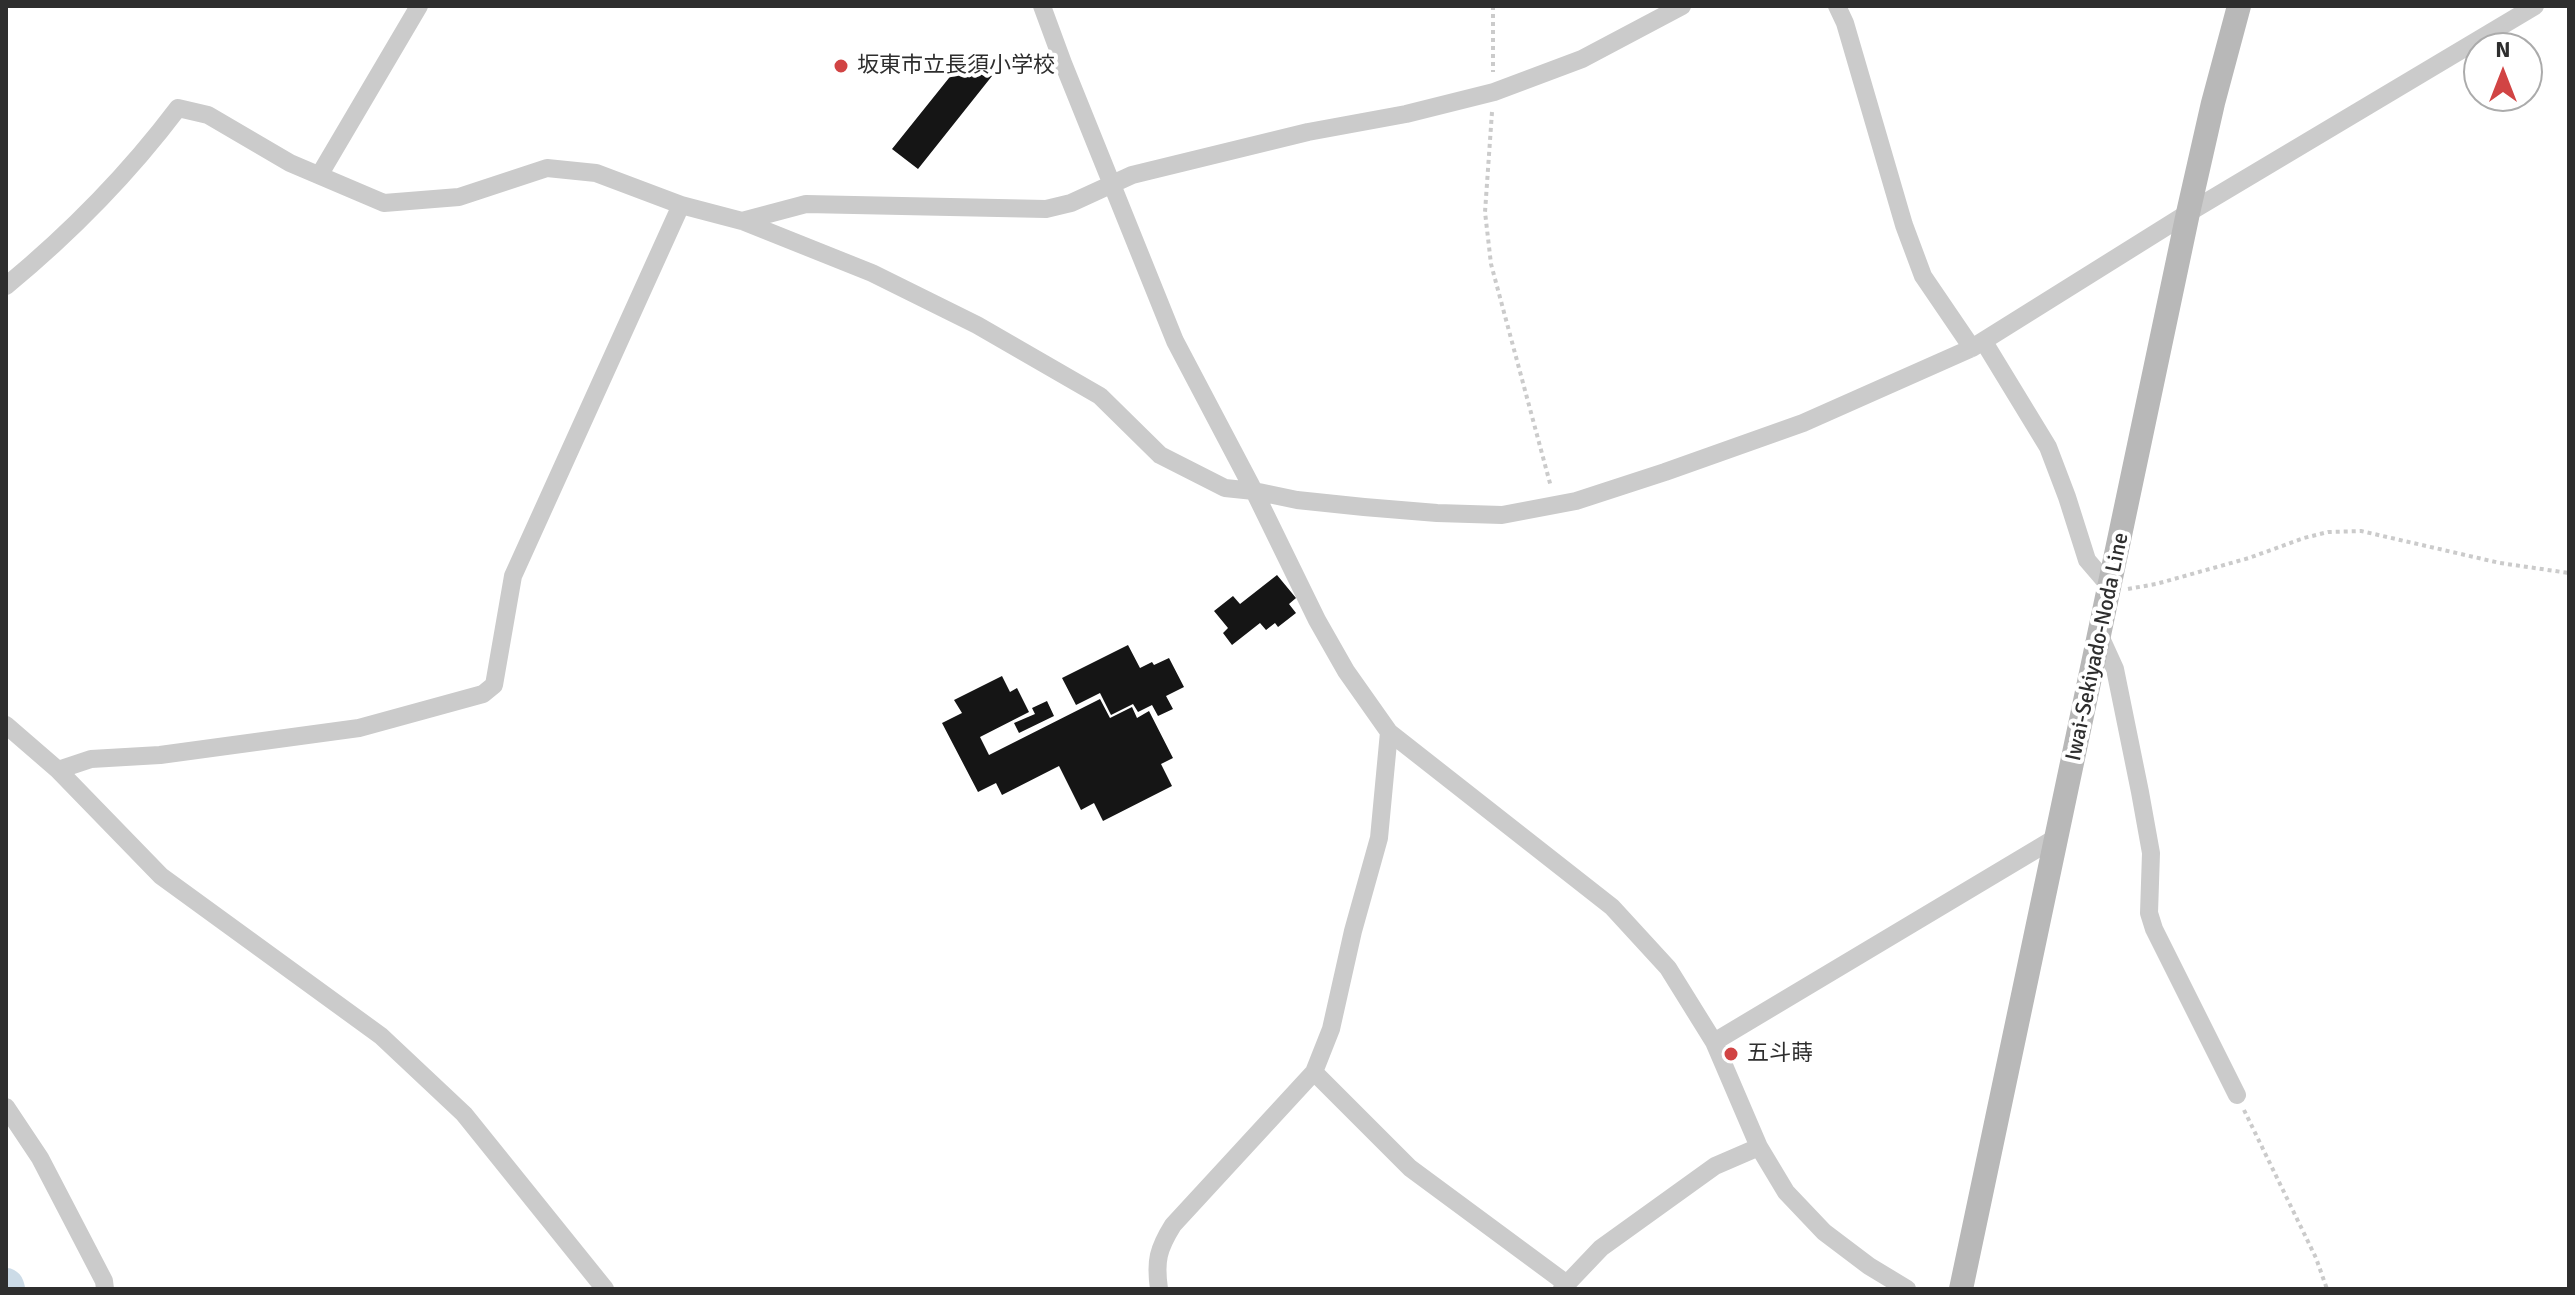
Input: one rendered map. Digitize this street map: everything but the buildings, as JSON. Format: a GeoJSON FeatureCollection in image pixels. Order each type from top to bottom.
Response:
{"type":"FeatureCollection","features":[{"type":"Feature","properties":{"kind":"main road","name":"Iwai-Sekiyado-Noda Line"},"geometry":{"type":"LineString","coordinates":[[1961,1289],[2188,213],[2239,6]]}},
{"type":"Feature","properties":{"kind":"street"},"geometry":{"type":"LineString","coordinates":[[320,174],[419,6]]}},
{"type":"Feature","properties":{"kind":"street"},"geometry":{"type":"LineString","coordinates":[[1042,6],[1110,184],[1175,341],[1346,671],[1389,732],[1612,907],[1668,968],[1714,1042],[1759,1147],[1786,1192],[1824,1232],[1869,1266],[1907,1289]]}},
{"type":"Feature","properties":{"kind":"street"},"geometry":{"type":"LineString","coordinates":[[742,221],[806,204],[1046,209],[1071,203],[1132,175],[1308,132],[1406,114],[1494,92],[1582,59],[1682,6]]}},
{"type":"Feature","properties":{"kind":"street"},"geometry":{"type":"LineString","coordinates":[[1837,6],[1845,23],[1904,225],[1923,276],[1978,345],[2048,447],[2087,560],[2111,588]]}},
{"type":"Feature","properties":{"kind":"street"},"geometry":{"type":"LineString","coordinates":[[6,286],[43,256],[139,156],[178,108],[208,115],[290,163],[384,203],[459,197],[547,168],[596,173],[681,205],[742,221],[872,273],[977,325],[1100,396],[1160,455],[1225,488],[1297,500],[1437,513],[1502,515],[1576,501],[1803,423],[1978,345],[2188,213],[2535,6]]}},
{"type":"Feature","properties":{"kind":"street"},"geometry":{"type":"LineString","coordinates":[[58,770],[91,759],[160,755],[359,728],[483,694],[494,685],[513,576],[681,205]]}},
{"type":"Feature","properties":{"kind":"street"},"geometry":{"type":"LineString","coordinates":[[2100,636],[2115,669],[2151,853],[2149,913],[2154,929],[2237,1095]]}},
{"type":"Feature","properties":{"kind":"street"},"geometry":{"type":"LineString","coordinates":[[6,725],[58,770],[161,876],[381,1036],[464,1114],[605,1289]]}},
{"type":"Feature","properties":{"kind":"street"},"geometry":{"type":"LineString","coordinates":[[1159,1289],[1156,1267],[1160,1246],[1173,1225],[1314,1072],[1331,1029],[1353,931],[1379,838],[1389,732]]}},
{"type":"Feature","properties":{"kind":"street"},"geometry":{"type":"LineString","coordinates":[[1714,1042],[2057,837]]}},
{"type":"Feature","properties":{"kind":"street"},"geometry":{"type":"LineString","coordinates":[[1314,1072],[1410,1168],[1565,1287],[1601,1248],[1664,1202],[1715,1166],[1759,1147]]}},
{"type":"Feature","properties":{"kind":"street"},"geometry":{"type":"LineString","coordinates":[[6,1107],[40,1158],[104,1281],[105,1289]]}},
{"type":"Feature","properties":{"kind":"path"},"geometry":{"type":"LineString","coordinates":[[1493,6],[1494,92],[1485,212],[1491,264],[1555,504]]}},
{"type":"Feature","properties":{"kind":"path"},"geometry":{"type":"LineString","coordinates":[[2111,588],[2127,589],[2156,584],[2249,558],[2304,538],[2361,531],[2500,563],[2569,573]]}},
{"type":"Feature","properties":{"kind":"path"},"geometry":{"type":"LineString","coordinates":[[2237,1095],[2316,1258],[2327,1289]]}},
{"type":"Feature","properties":{"kind":"place","name":"坂東市立長須小学校"},"geometry":{"type":"Point","coordinates":[841,66]}},
{"type":"Feature","properties":{"kind":"place","name":"五斗蒔"},"geometry":{"type":"Point","coordinates":[1731,1054]}}]}
